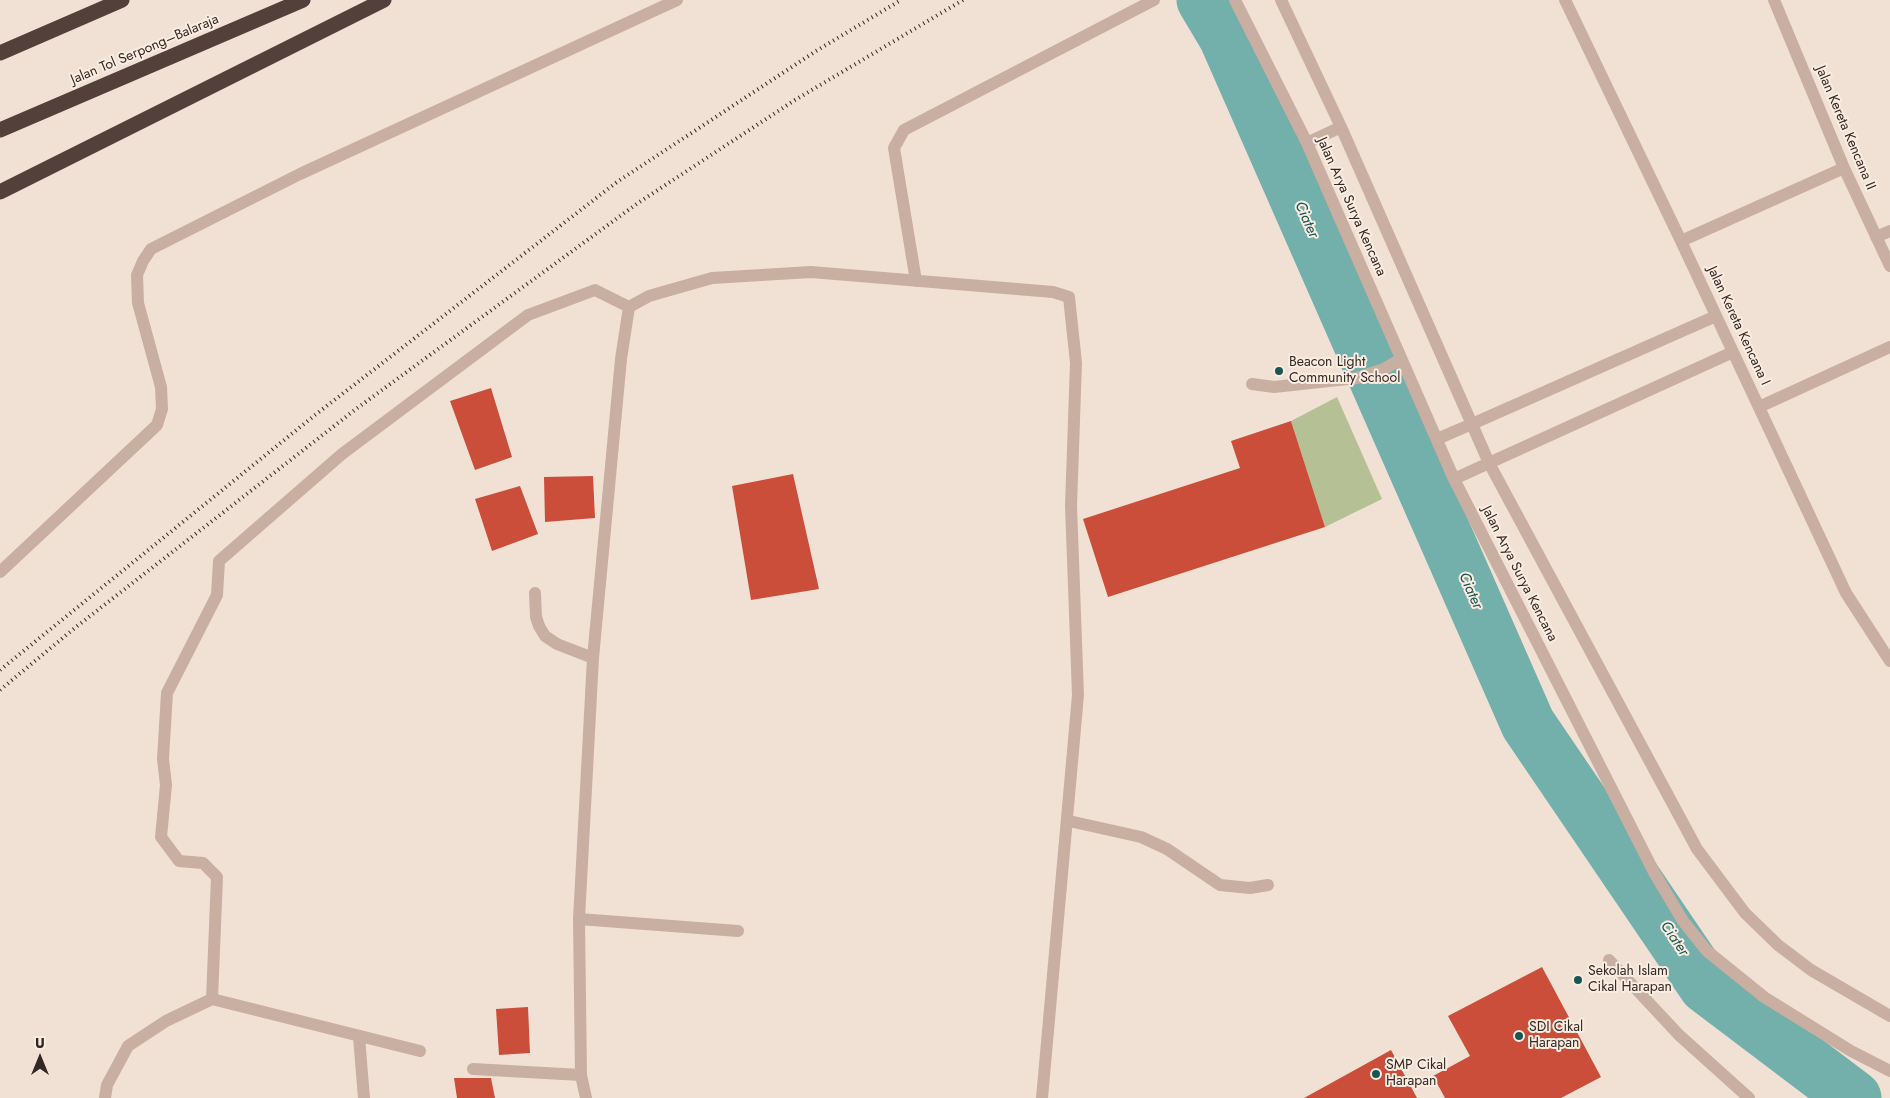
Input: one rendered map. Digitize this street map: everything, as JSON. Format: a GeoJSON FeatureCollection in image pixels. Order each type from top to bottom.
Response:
{"type":"FeatureCollection","features":[{"type":"Feature","properties":{"kind":"highway"},"geometry":{"type":"LineString","coordinates":[[0,53],[122,0]]}},
{"type":"Feature","properties":{"kind":"highway","name":"Jalan Tol Serpong–Balaraja"},"geometry":{"type":"LineString","coordinates":[[0,130],[303,0]]}},
{"type":"Feature","properties":{"kind":"highway"},"geometry":{"type":"LineString","coordinates":[[0,192],[384,0]]}},
{"type":"Feature","properties":{"kind":"street"},"geometry":{"type":"LineString","coordinates":[[0,572],[157,425],[162,409],[162,387],[138,303],[137,275],[142,261],[151,250],[300,174],[676,0]]}},
{"type":"Feature","properties":{"kind":"street"},"geometry":{"type":"LineString","coordinates":[[916,281],[894,148],[904,130],[1154,0]]}},
{"type":"Feature","properties":{"kind":"street","name":"Jalan Arya Surya Kencana"},"geometry":{"type":"LineString","coordinates":[[1235,0],[1307,143],[1454,480],[1655,874],[1683,921],[1707,951],[1764,997],[1851,1051],[1890,1071]]}},
{"type":"Feature","properties":{"kind":"street","name":"Jalan Arya Surya Kencana"},"geometry":{"type":"LineString","coordinates":[[1281,0],[1341,126],[1489,463],[1697,849],[1718,880],[1745,913],[1778,945],[1811,970],[1890,1016]]}},
{"type":"Feature","properties":{"kind":"street","name":"Jalan Kereta Kencana I"},"geometry":{"type":"LineString","coordinates":[[1565,0],[1734,352],[1846,593],[1890,661]]}},
{"type":"Feature","properties":{"kind":"street","name":"Jalan Kereta Kencana II"},"geometry":{"type":"LineString","coordinates":[[1774,0],[1844,168],[1890,266]]}},
{"type":"Feature","properties":{"kind":"street"},"geometry":{"type":"LineString","coordinates":[[1307,143],[1341,126]]}},
{"type":"Feature","properties":{"kind":"street"},"geometry":{"type":"LineString","coordinates":[[1681,241],[1844,168]]}},
{"type":"Feature","properties":{"kind":"street"},"geometry":{"type":"LineString","coordinates":[[1876,237],[1890,231]]}},
{"type":"Feature","properties":{"kind":"street"},"geometry":{"type":"LineString","coordinates":[[630,307],[649,296],[712,278],[811,272],[1053,292],[1069,297],[1076,363],[1071,506],[1078,695],[1069,821],[1042,1098]]}},
{"type":"Feature","properties":{"kind":"street"},"geometry":{"type":"LineString","coordinates":[[212,999],[217,878],[203,863],[179,861],[161,837],[166,785],[162,759],[167,693],[217,595],[219,561],[342,454],[528,315],[595,290],[630,307]]}},
{"type":"Feature","properties":{"kind":"street"},"geometry":{"type":"LineString","coordinates":[[586,1098],[581,1075],[579,920],[592,658],[621,359],[630,307]]}},
{"type":"Feature","properties":{"kind":"street"},"geometry":{"type":"LineString","coordinates":[[1437,439],[1716,316]]}},
{"type":"Feature","properties":{"kind":"street"},"geometry":{"type":"LineString","coordinates":[[1759,407],[1890,347]]}},
{"type":"Feature","properties":{"kind":"street"},"geometry":{"type":"LineString","coordinates":[[1454,480],[1734,352]]}},
{"type":"Feature","properties":{"kind":"street"},"geometry":{"type":"LineString","coordinates":[[1252,384],[1274,387],[1357,378],[1384,369],[1401,359]]}},
{"type":"Feature","properties":{"kind":"street"},"geometry":{"type":"LineString","coordinates":[[535,593],[536,617],[545,636],[557,644],[592,658]]}},
{"type":"Feature","properties":{"kind":"street"},"geometry":{"type":"LineString","coordinates":[[1069,821],[1141,837],[1167,849],[1220,885],[1250,888],[1268,885]]}},
{"type":"Feature","properties":{"kind":"street"},"geometry":{"type":"LineString","coordinates":[[579,920],[738,931]]}},
{"type":"Feature","properties":{"kind":"street"},"geometry":{"type":"LineString","coordinates":[[1609,960],[1679,1035],[1749,1098]]}},
{"type":"Feature","properties":{"kind":"street"},"geometry":{"type":"LineString","coordinates":[[105,1098],[107,1086],[128,1046],[166,1021],[212,999],[420,1051]]}},
{"type":"Feature","properties":{"kind":"street"},"geometry":{"type":"LineString","coordinates":[[359,1037],[364,1098]]}},
{"type":"Feature","properties":{"kind":"street"},"geometry":{"type":"LineString","coordinates":[[473,1069],[581,1075]]}},
{"type":"Feature","properties":{"kind":"green space"},"geometry":{"type":"Polygon","coordinates":[[[1337,397],[1382,499],[1325,527],[1291,421],[1337,397]]]}},
{"type":"Feature","properties":{"kind":"building"},"geometry":{"type":"Polygon","coordinates":[[[491,388],[512,457],[475,470],[450,401],[491,388]]]}},
{"type":"Feature","properties":{"kind":"building"},"geometry":{"type":"Polygon","coordinates":[[[1291,421],[1325,527],[1108,597],[1083,519],[1240,468],[1231,441],[1291,421]]]}},
{"type":"Feature","properties":{"kind":"building"},"geometry":{"type":"Polygon","coordinates":[[[793,474],[819,589],[751,600],[732,486],[793,474]]]}},
{"type":"Feature","properties":{"kind":"building"},"geometry":{"type":"Polygon","coordinates":[[[593,476],[595,518],[545,522],[544,477],[593,476]]]}},
{"type":"Feature","properties":{"kind":"building"},"geometry":{"type":"Polygon","coordinates":[[[520,486],[538,534],[492,551],[475,499],[520,486]]]}},
{"type":"Feature","properties":{"kind":"building","name":"SDI Cikal Harapan"},"geometry":{"type":"Polygon","coordinates":[[[1542,967],[1601,1077],[1561,1098],[1445,1098],[1433,1076],[1470,1056],[1448,1016],[1542,967]]]}},
{"type":"Feature","properties":{"kind":"building"},"geometry":{"type":"Polygon","coordinates":[[[528,1007],[530,1053],[499,1055],[496,1009],[528,1007]]]}},
{"type":"Feature","properties":{"kind":"building","name":"SMP Cikal Harapan"},"geometry":{"type":"Polygon","coordinates":[[[1391,1050],[1417,1098],[1304,1098],[1391,1050]]]}},
{"type":"Feature","properties":{"kind":"building"},"geometry":{"type":"Polygon","coordinates":[[[454,1078],[491,1078],[495,1098],[457,1098],[454,1078]]]}},
{"type":"Feature","properties":{"kind":"waterway","name":"Ciater"},"geometry":{"type":"LineString","coordinates":[[1204,0],[1226,37],[1528,724],[1706,986],[1854,1098]]}},
{"type":"Feature","properties":{"kind":"railway"},"geometry":{"type":"LineString","coordinates":[[0,670],[315,415],[617,182],[816,51],[901,0]]}},
{"type":"Feature","properties":{"kind":"railway"},"geometry":{"type":"LineString","coordinates":[[0,690],[76,627],[356,409],[638,203],[795,100],[963,0]]}},
{"type":"Feature","properties":{"kind":"place","name":"Beacon Light Community School"},"geometry":{"type":"Point","coordinates":[1279,371]}},
{"type":"Feature","properties":{"kind":"place","name":"Sekolah Islam Cikal Harapan"},"geometry":{"type":"Point","coordinates":[1578,980]}},
{"type":"Feature","properties":{"kind":"place","name":"SDI Cikal Harapan"},"geometry":{"type":"Point","coordinates":[1519,1036]}},
{"type":"Feature","properties":{"kind":"place","name":"SMP Cikal Harapan"},"geometry":{"type":"Point","coordinates":[1376,1074]}}]}
